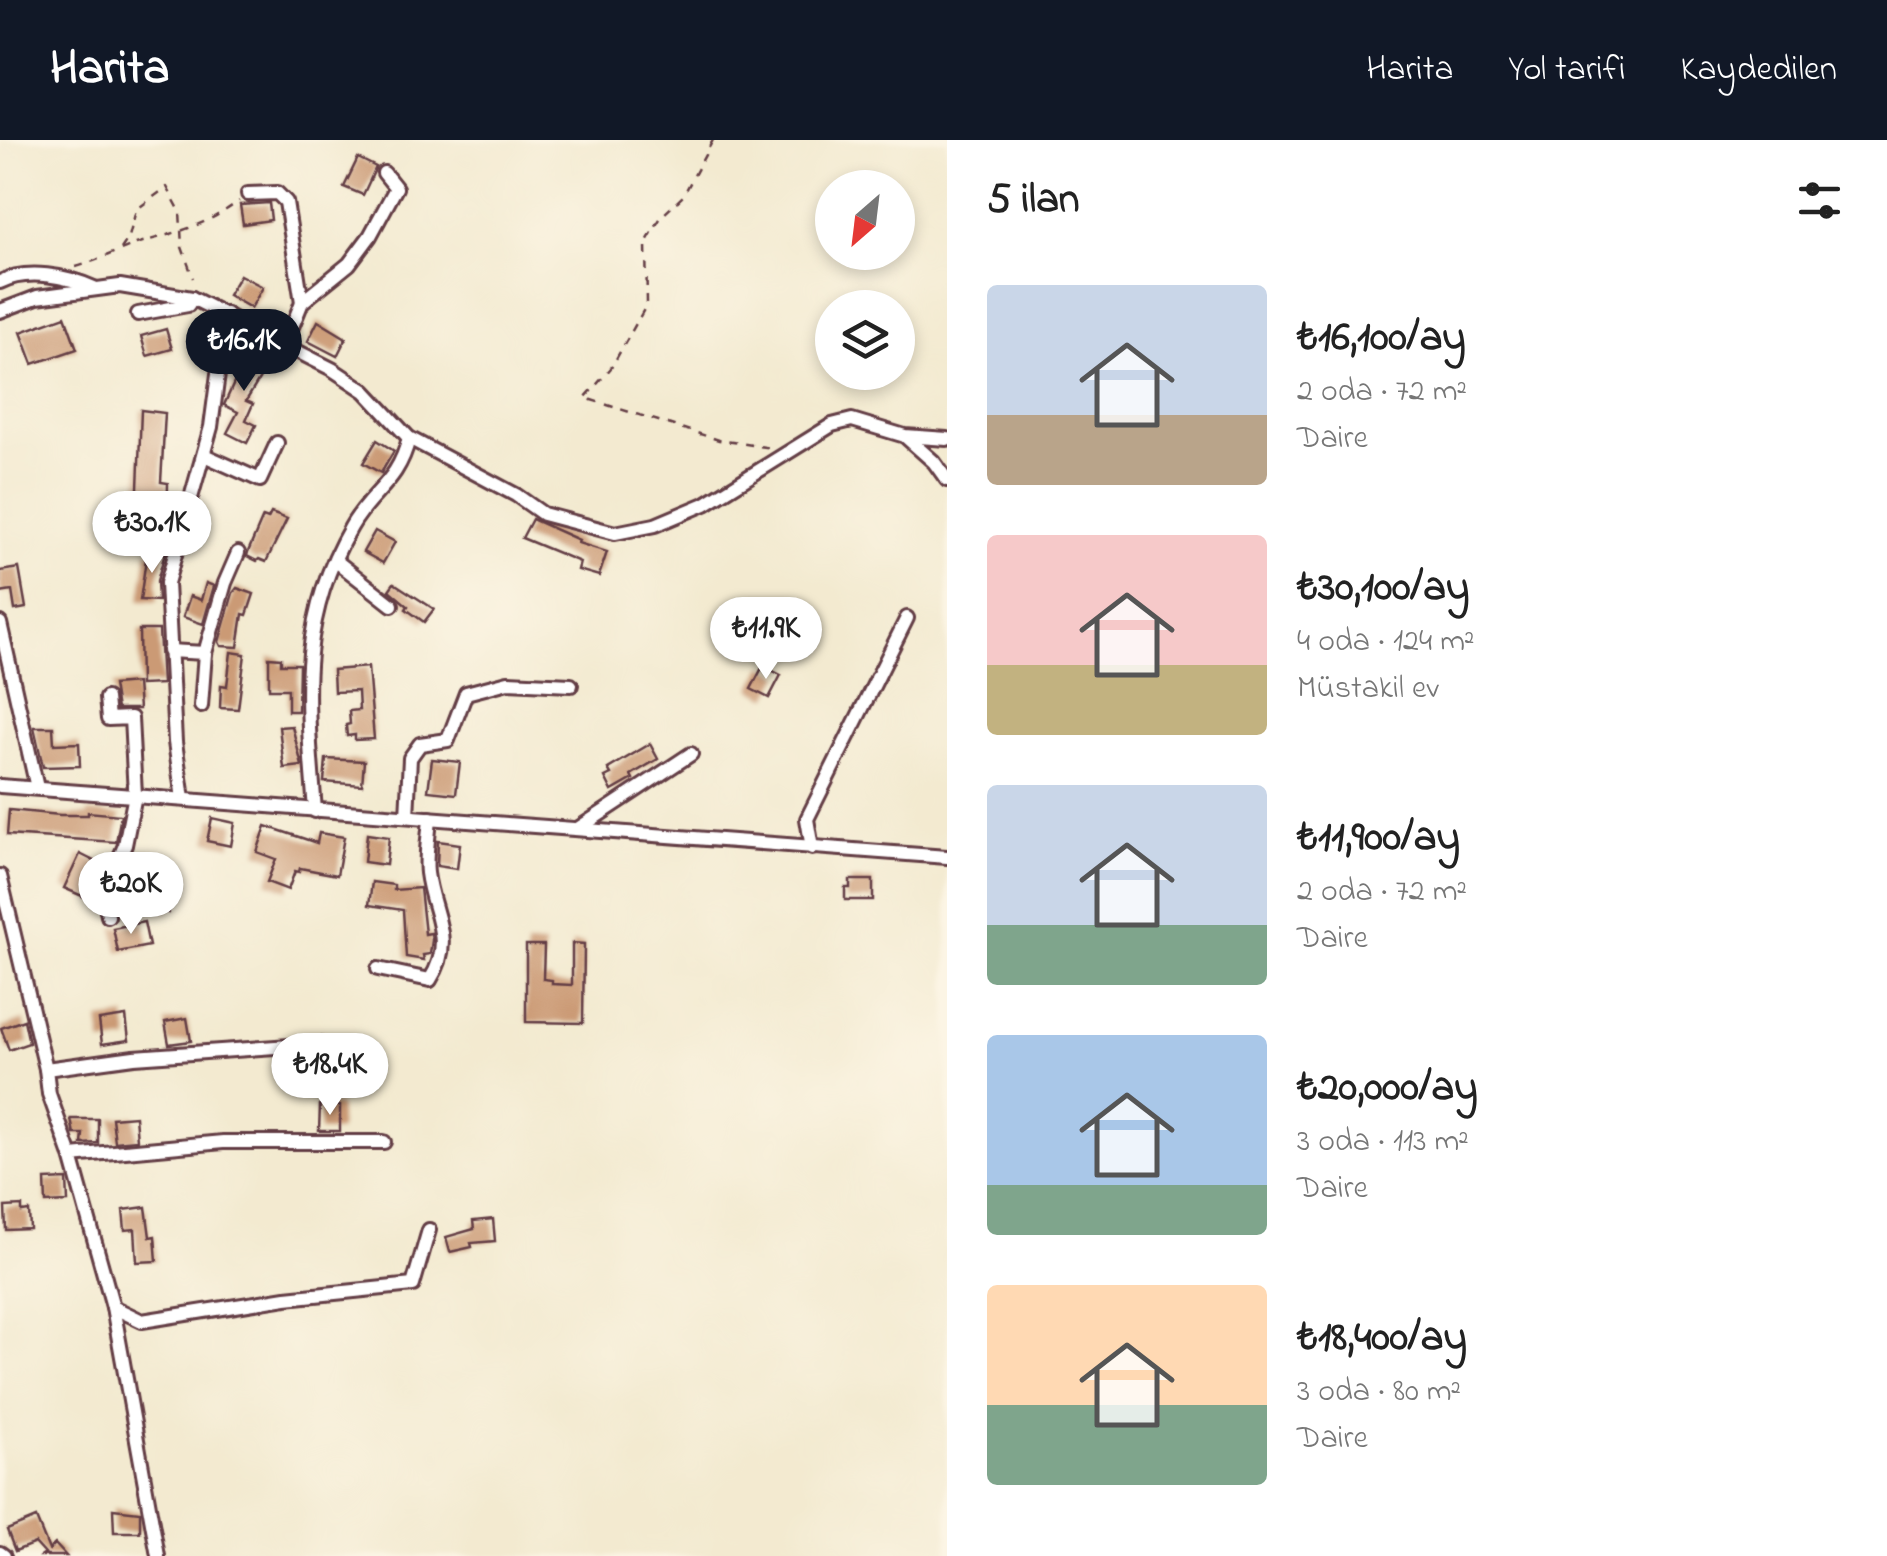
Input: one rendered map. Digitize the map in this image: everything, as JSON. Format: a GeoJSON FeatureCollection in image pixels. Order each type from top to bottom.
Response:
{"type":"FeatureCollection","features":[{"type":"Feature","properties":{"kind":"street"},"geometry":{"type":"LineString","coordinates":[[302,302],[349,264],[370,236],[396,188],[384,173]]}},
{"type":"Feature","properties":{"kind":"street"},"geometry":{"type":"LineString","coordinates":[[248,194],[277,193],[286,202],[302,302],[286,344]]}},
{"type":"Feature","properties":{"kind":"street"},"geometry":{"type":"LineString","coordinates":[[296,274],[321,289]]}},
{"type":"Feature","properties":{"kind":"street"},"geometry":{"type":"LineString","coordinates":[[0,282],[13,275],[71,278],[96,289]]}},
{"type":"Feature","properties":{"kind":"street"},"geometry":{"type":"LineString","coordinates":[[0,311],[37,298],[120,286],[192,298],[332,369],[365,391],[409,438],[516,495],[543,514],[615,533],[655,525],[704,504],[832,425],[852,420],[906,436],[947,440]]}},
{"type":"Feature","properties":{"kind":"street"},"geometry":{"type":"LineString","coordinates":[[138,314],[188,305],[192,298]]}},
{"type":"Feature","properties":{"kind":"street"},"geometry":{"type":"LineString","coordinates":[[183,799],[175,742],[166,583],[211,427],[226,314]]}},
{"type":"Feature","properties":{"kind":"street"},"geometry":{"type":"LineString","coordinates":[[906,436],[947,480]]}},
{"type":"Feature","properties":{"kind":"street"},"geometry":{"type":"LineString","coordinates":[[314,811],[305,687],[314,610],[352,525],[403,464],[409,438]]}},
{"type":"Feature","properties":{"kind":"street"},"geometry":{"type":"LineString","coordinates":[[204,456],[260,480],[277,443]]}},
{"type":"Feature","properties":{"kind":"street"},"geometry":{"type":"LineString","coordinates":[[201,706],[205,652],[238,553]]}},
{"type":"Feature","properties":{"kind":"street"},"geometry":{"type":"LineString","coordinates":[[336,562],[392,605]]}},
{"type":"Feature","properties":{"kind":"street"},"geometry":{"type":"LineString","coordinates":[[812,848],[807,819],[906,618]]}},
{"type":"Feature","properties":{"kind":"street"},"geometry":{"type":"LineString","coordinates":[[0,623],[37,788]]}},
{"type":"Feature","properties":{"kind":"street"},"geometry":{"type":"LineString","coordinates":[[169,651],[205,652]]}},
{"type":"Feature","properties":{"kind":"street"},"geometry":{"type":"LineString","coordinates":[[407,816],[410,758],[420,744],[448,740],[466,694],[508,682],[571,686]]}},
{"type":"Feature","properties":{"kind":"street"},"geometry":{"type":"LineString","coordinates":[[106,698],[108,718],[131,718],[135,795],[125,845],[104,894],[108,916]]}},
{"type":"Feature","properties":{"kind":"street"},"geometry":{"type":"LineString","coordinates":[[579,828],[691,754]]}},
{"type":"Feature","properties":{"kind":"street"},"geometry":{"type":"LineString","coordinates":[[0,786],[947,857]]}},
{"type":"Feature","properties":{"kind":"street"},"geometry":{"type":"LineString","coordinates":[[378,970],[430,980],[436,972],[444,938],[427,872],[430,818]]}},
{"type":"Feature","properties":{"kind":"street"},"geometry":{"type":"LineString","coordinates":[[0,876],[49,1094],[71,1156],[113,1307],[158,1556]]}},
{"type":"Feature","properties":{"kind":"street"},"geometry":{"type":"LineString","coordinates":[[46,1069],[134,1057],[319,1044]]}},
{"type":"Feature","properties":{"kind":"street"},"geometry":{"type":"LineString","coordinates":[[71,1156],[223,1142],[384,1142]]}},
{"type":"Feature","properties":{"kind":"street"},"geometry":{"type":"LineString","coordinates":[[113,1307],[142,1321],[286,1298],[413,1286],[429,1230]]}},
{"type":"Feature","properties":{"kind":"path"},"geometry":{"type":"LineString","coordinates":[[713,140],[683,196],[661,216],[646,243],[646,304],[611,368],[585,398],[720,440],[788,451]]}},
{"type":"Feature","properties":{"kind":"path"},"geometry":{"type":"LineString","coordinates":[[120,251],[130,237],[136,210],[167,187],[180,212],[180,232],[192,278]]}},
{"type":"Feature","properties":{"kind":"path"},"geometry":{"type":"LineString","coordinates":[[53,277],[214,219],[248,194]]}},
{"type":"Feature","properties":{"kind":"building"},"geometry":{"type":"Polygon","coordinates":[[[358,158],[376,167],[363,195],[344,187],[358,158]]]}},
{"type":"Feature","properties":{"kind":"building"},"geometry":{"type":"Polygon","coordinates":[[[269,203],[271,220],[243,224],[240,205],[269,203]]]}},
{"type":"Feature","properties":{"kind":"building"},"geometry":{"type":"Polygon","coordinates":[[[240,275],[263,287],[251,308],[228,295],[240,275]]]}},
{"type":"Feature","properties":{"kind":"building"},"geometry":{"type":"Polygon","coordinates":[[[65,316],[77,349],[33,364],[21,332],[65,316]]]}},
{"type":"Feature","properties":{"kind":"building"},"geometry":{"type":"Polygon","coordinates":[[[318,321],[346,338],[337,356],[308,341],[318,321]]]}},
{"type":"Feature","properties":{"kind":"building"},"geometry":{"type":"Polygon","coordinates":[[[166,329],[172,349],[147,356],[141,336],[166,329]]]}},
{"type":"Feature","properties":{"kind":"building"},"geometry":{"type":"Polygon","coordinates":[[[241,350],[268,365],[246,401],[253,404],[246,420],[256,425],[247,443],[227,433],[238,412],[224,405],[239,372],[231,368],[241,350]]]}},
{"type":"Feature","properties":{"kind":"building"},"geometry":{"type":"Polygon","coordinates":[[[141,410],[165,413],[161,482],[168,483],[167,530],[149,530],[149,541],[136,541],[141,410]]]}},
{"type":"Feature","properties":{"kind":"building"},"geometry":{"type":"Polygon","coordinates":[[[377,440],[394,451],[381,473],[363,463],[377,440]]]}},
{"type":"Feature","properties":{"kind":"building"},"geometry":{"type":"Polygon","coordinates":[[[271,513],[287,519],[266,562],[257,561],[247,556],[248,552],[263,517],[268,519],[271,513]]]}},
{"type":"Feature","properties":{"kind":"building"},"geometry":{"type":"Polygon","coordinates":[[[532,519],[579,540],[578,543],[607,552],[599,576],[578,570],[580,562],[522,538],[532,519]]]}},
{"type":"Feature","properties":{"kind":"building"},"geometry":{"type":"Polygon","coordinates":[[[375,531],[395,542],[383,563],[363,552],[375,531]]]}},
{"type":"Feature","properties":{"kind":"building"},"geometry":{"type":"Polygon","coordinates":[[[147,552],[165,553],[157,581],[158,601],[140,600],[147,552]]]}},
{"type":"Feature","properties":{"kind":"building"},"geometry":{"type":"Polygon","coordinates":[[[19,568],[26,608],[15,610],[12,591],[0,593],[0,571],[19,568]]]}},
{"type":"Feature","properties":{"kind":"building"},"geometry":{"type":"Polygon","coordinates":[[[206,583],[214,586],[203,624],[183,617],[190,596],[201,600],[206,583]]]}},
{"type":"Feature","properties":{"kind":"building"},"geometry":{"type":"Polygon","coordinates":[[[394,583],[434,609],[424,622],[389,590],[394,583]]]}},
{"type":"Feature","properties":{"kind":"building"},"geometry":{"type":"Polygon","coordinates":[[[237,588],[254,594],[247,615],[243,614],[238,647],[221,646],[219,642],[237,588]]]}},
{"type":"Feature","properties":{"kind":"building"},"geometry":{"type":"Polygon","coordinates":[[[139,630],[159,630],[162,684],[140,685],[139,630]]]}},
{"type":"Feature","properties":{"kind":"building"},"geometry":{"type":"Polygon","coordinates":[[[231,652],[245,654],[238,709],[220,708],[221,685],[227,686],[231,652]]]}},
{"type":"Feature","properties":{"kind":"building"},"geometry":{"type":"Polygon","coordinates":[[[269,657],[281,658],[281,664],[299,664],[298,711],[288,711],[288,689],[269,689],[269,657]]]}},
{"type":"Feature","properties":{"kind":"building"},"geometry":{"type":"Polygon","coordinates":[[[763,666],[781,675],[769,698],[751,689],[763,666]]]}},
{"type":"Feature","properties":{"kind":"building"},"geometry":{"type":"Polygon","coordinates":[[[368,667],[374,739],[355,740],[355,735],[347,736],[346,725],[350,724],[349,711],[359,710],[358,691],[334,692],[333,670],[368,667]]]}},
{"type":"Feature","properties":{"kind":"building"},"geometry":{"type":"Polygon","coordinates":[[[137,683],[139,709],[117,709],[113,685],[137,683]]]}},
{"type":"Feature","properties":{"kind":"building"},"geometry":{"type":"Polygon","coordinates":[[[292,726],[302,766],[284,768],[279,727],[292,726]]]}},
{"type":"Feature","properties":{"kind":"building"},"geometry":{"type":"Polygon","coordinates":[[[34,727],[53,727],[54,744],[79,743],[80,766],[43,767],[34,727]]]}},
{"type":"Feature","properties":{"kind":"building"},"geometry":{"type":"Polygon","coordinates":[[[650,744],[658,759],[612,791],[605,777],[611,774],[608,769],[650,744]]]}},
{"type":"Feature","properties":{"kind":"building"},"geometry":{"type":"Polygon","coordinates":[[[326,759],[364,761],[362,785],[324,782],[326,759]]]}},
{"type":"Feature","properties":{"kind":"building"},"geometry":{"type":"Polygon","coordinates":[[[432,759],[460,762],[456,794],[428,791],[432,759]]]}},
{"type":"Feature","properties":{"kind":"building"},"geometry":{"type":"Polygon","coordinates":[[[9,810],[121,815],[116,842],[7,835],[9,810]]]}},
{"type":"Feature","properties":{"kind":"building"},"geometry":{"type":"Polygon","coordinates":[[[212,818],[235,823],[231,846],[207,841],[212,818]]]}},
{"type":"Feature","properties":{"kind":"building"},"geometry":{"type":"Polygon","coordinates":[[[266,826],[317,843],[319,833],[344,837],[337,875],[300,868],[288,890],[267,882],[276,859],[257,852],[266,826]]]}},
{"type":"Feature","properties":{"kind":"building"},"geometry":{"type":"Polygon","coordinates":[[[367,834],[389,837],[386,865],[364,862],[367,834]]]}},
{"type":"Feature","properties":{"kind":"building"},"geometry":{"type":"Polygon","coordinates":[[[438,841],[460,844],[457,869],[437,866],[438,841]]]}},
{"type":"Feature","properties":{"kind":"building"},"geometry":{"type":"Polygon","coordinates":[[[80,854],[104,866],[89,899],[64,888],[80,854]]]}},
{"type":"Feature","properties":{"kind":"building"},"geometry":{"type":"Polygon","coordinates":[[[850,880],[873,880],[873,900],[845,900],[850,880]]]}},
{"type":"Feature","properties":{"kind":"building"},"geometry":{"type":"Polygon","coordinates":[[[128,882],[152,891],[156,883],[176,892],[168,913],[122,898],[128,882]]]}},
{"type":"Feature","properties":{"kind":"building"},"geometry":{"type":"Polygon","coordinates":[[[372,882],[394,885],[394,890],[420,888],[425,934],[431,933],[432,940],[430,954],[423,955],[424,960],[406,957],[403,910],[369,905],[372,882]]]}},
{"type":"Feature","properties":{"kind":"building"},"geometry":{"type":"Polygon","coordinates":[[[144,922],[149,946],[118,952],[113,928],[144,922]]]}},
{"type":"Feature","properties":{"kind":"building"},"geometry":{"type":"Polygon","coordinates":[[[572,943],[584,944],[583,1023],[526,1022],[526,945],[544,945],[543,979],[552,980],[552,984],[572,985],[572,943]]]}},
{"type":"Feature","properties":{"kind":"building"},"geometry":{"type":"Polygon","coordinates":[[[126,1016],[129,1040],[102,1044],[99,1020],[126,1016]]]}},
{"type":"Feature","properties":{"kind":"building"},"geometry":{"type":"Polygon","coordinates":[[[187,1018],[191,1041],[169,1044],[165,1022],[187,1018]]]}},
{"type":"Feature","properties":{"kind":"building"},"geometry":{"type":"Polygon","coordinates":[[[24,1020],[29,1043],[9,1050],[1,1028],[24,1020]]]}},
{"type":"Feature","properties":{"kind":"building"},"geometry":{"type":"Polygon","coordinates":[[[320,1105],[340,1106],[340,1131],[319,1131],[320,1105]]]}},
{"type":"Feature","properties":{"kind":"building"},"geometry":{"type":"Polygon","coordinates":[[[135,1116],[137,1140],[115,1142],[112,1118],[135,1116]]]}},
{"type":"Feature","properties":{"kind":"building"},"geometry":{"type":"Polygon","coordinates":[[[71,1119],[98,1119],[98,1143],[82,1144],[83,1134],[74,1134],[71,1119]]]}},
{"type":"Feature","properties":{"kind":"building"},"geometry":{"type":"Polygon","coordinates":[[[67,1179],[68,1202],[46,1203],[45,1180],[67,1179]]]}},
{"type":"Feature","properties":{"kind":"building"},"geometry":{"type":"Polygon","coordinates":[[[22,1206],[22,1212],[29,1211],[30,1229],[6,1230],[5,1207],[22,1206]]]}},
{"type":"Feature","properties":{"kind":"building"},"geometry":{"type":"Polygon","coordinates":[[[146,1207],[150,1237],[155,1236],[157,1261],[137,1262],[135,1229],[125,1230],[123,1210],[146,1207]]]}},
{"type":"Feature","properties":{"kind":"building"},"geometry":{"type":"Polygon","coordinates":[[[493,1219],[495,1241],[471,1243],[472,1247],[450,1252],[446,1237],[474,1229],[473,1221],[493,1219]]]}},
{"type":"Feature","properties":{"kind":"building"},"geometry":{"type":"Polygon","coordinates":[[[113,1509],[140,1512],[140,1532],[114,1532],[113,1509]]]}},
{"type":"Feature","properties":{"kind":"building"},"geometry":{"type":"Polygon","coordinates":[[[36,1518],[49,1550],[55,1544],[66,1556],[42,1556],[45,1554],[35,1543],[15,1551],[7,1530],[36,1518]]]}}]}
